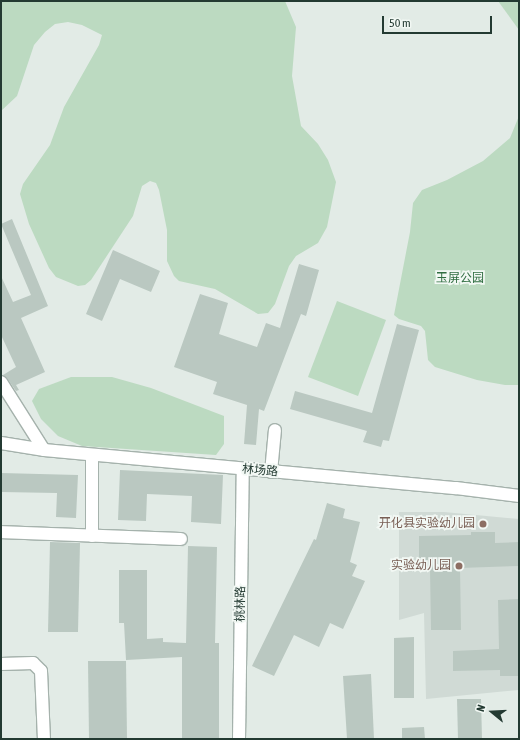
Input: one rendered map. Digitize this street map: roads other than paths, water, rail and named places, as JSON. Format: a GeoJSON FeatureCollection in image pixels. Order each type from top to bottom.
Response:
{"type":"FeatureCollection","features":[{"type":"Feature","properties":{"kind":"street"},"geometry":{"type":"LineString","coordinates":[[1,382],[44,450]]}},
{"type":"Feature","properties":{"kind":"street"},"geometry":{"type":"LineString","coordinates":[[271,472],[275,430]]}},
{"type":"Feature","properties":{"kind":"street","name":"林场路"},"geometry":{"type":"LineString","coordinates":[[1,443],[44,450],[92,455],[456,488],[519,496]]}},
{"type":"Feature","properties":{"kind":"street"},"geometry":{"type":"LineString","coordinates":[[92,455],[92,536]]}},
{"type":"Feature","properties":{"kind":"street","name":"桃林路"},"geometry":{"type":"LineString","coordinates":[[239,739],[243,469]]}},
{"type":"Feature","properties":{"kind":"street"},"geometry":{"type":"LineString","coordinates":[[1,532],[181,539]]}},
{"type":"Feature","properties":{"kind":"street"},"geometry":{"type":"LineString","coordinates":[[1,664],[33,663],[41,671],[44,739]]}},
{"type":"Feature","properties":{"kind":"place","name":"开化县实验幼儿园"},"geometry":{"type":"Point","coordinates":[483,524]}},
{"type":"Feature","properties":{"kind":"place","name":"实验幼儿园"},"geometry":{"type":"Point","coordinates":[459,566]}},
{"type":"Feature","properties":{"kind":"park label","name":"玉屏公园"},"geometry":{"type":"Point","coordinates":[460,279]}}]}
